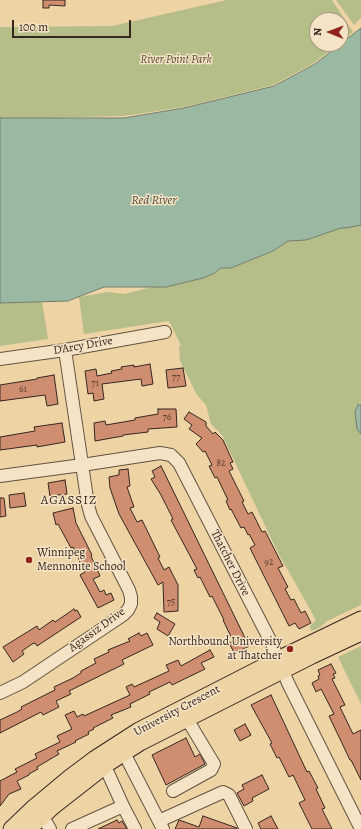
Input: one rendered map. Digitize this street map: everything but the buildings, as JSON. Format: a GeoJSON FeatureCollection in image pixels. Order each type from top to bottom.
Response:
{"type":"FeatureCollection","features":[{"type":"Feature","properties":{"kind":"main road","name":"University Crescent"},"geometry":{"type":"LineString","coordinates":[[30,829],[46,823],[54,806],[124,753],[140,743],[187,719],[361,619]]}},
{"type":"Feature","properties":{"kind":"main road","name":"University Crescent"},"geometry":{"type":"LineString","coordinates":[[11,829],[70,776],[114,746],[160,718],[280,665],[361,633]]}},
{"type":"Feature","properties":{"kind":"street","name":"D'Arcy Drive"},"geometry":{"type":"LineString","coordinates":[[0,359],[65,350],[166,332]]}},
{"type":"Feature","properties":{"kind":"street","name":"Agassiz Drive"},"geometry":{"type":"LineString","coordinates":[[0,693],[23,682],[123,615],[131,604],[129,590],[91,516],[88,505],[65,350]]}},
{"type":"Feature","properties":{"kind":"street","name":"Thatcher Drive"},"geometry":{"type":"LineString","coordinates":[[0,476],[160,453],[171,455],[179,463],[272,644],[288,683],[361,829]]}},
{"type":"Feature","properties":{"kind":"street"},"geometry":{"type":"LineString","coordinates":[[173,791],[211,770],[214,764],[187,719]]}},
{"type":"Feature","properties":{"kind":"street"},"geometry":{"type":"LineString","coordinates":[[124,753],[161,825],[223,792],[228,795],[246,829]]}},
{"type":"Feature","properties":{"kind":"street"},"geometry":{"type":"LineString","coordinates":[[104,767],[134,829]]}},
{"type":"Feature","properties":{"kind":"street"},"geometry":{"type":"LineString","coordinates":[[72,829],[123,806]]}},
{"type":"Feature","properties":{"kind":"green space","name":"River Point Park"},"geometry":{"type":"Polygon","coordinates":[[[227,0],[332,0],[340,12],[309,12],[309,52],[328,52],[314,63],[273,85],[184,107],[124,116],[0,119],[0,27],[112,26],[227,0]]]}},
{"type":"Feature","properties":{"kind":"green space"},"geometry":{"type":"Polygon","coordinates":[[[336,0],[361,0],[361,18],[354,25],[349,18],[349,12],[345,12],[336,0]]]}},
{"type":"Feature","properties":{"kind":"green space","name":"River Point Park"},"geometry":{"type":"Polygon","coordinates":[[[349,26],[353,32],[349,35],[349,26]]]}},
{"type":"Feature","properties":{"kind":"green space"},"geometry":{"type":"Polygon","coordinates":[[[361,225],[361,605],[327,621],[319,628],[311,631],[310,626],[316,620],[277,551],[222,435],[211,424],[206,405],[197,395],[180,361],[179,346],[181,345],[169,321],[84,334],[79,297],[108,292],[124,294],[152,287],[166,287],[203,278],[213,274],[221,268],[232,268],[273,251],[288,241],[306,240],[341,227],[346,228],[361,225]]]}},
{"type":"Feature","properties":{"kind":"green space"},"geometry":{"type":"Polygon","coordinates":[[[42,301],[48,339],[0,346],[0,303],[42,301]]]}},
{"type":"Feature","properties":{"kind":"green space"},"geometry":{"type":"Polygon","coordinates":[[[361,646],[361,704],[338,657],[361,646]]]}},
{"type":"Feature","properties":{"kind":"water","name":"Red River"},"geometry":{"type":"Polygon","coordinates":[[[361,28],[361,225],[341,228],[306,240],[288,241],[273,251],[231,268],[221,268],[213,274],[203,278],[166,287],[104,287],[68,301],[0,303],[0,118],[124,118],[184,108],[274,86],[315,64],[330,52],[349,52],[349,37],[361,28]]]}},
{"type":"Feature","properties":{"kind":"water"},"geometry":{"type":"Polygon","coordinates":[[[358,405],[361,405],[361,434],[357,429],[355,412],[358,405]]]}},
{"type":"Feature","properties":{"kind":"place","name":"Winnipeg Mennonite School"},"geometry":{"type":"Point","coordinates":[29,560]}},
{"type":"Feature","properties":{"kind":"place","name":"Northbound University at Thatcher"},"geometry":{"type":"Point","coordinates":[290,649]}},
{"type":"Feature","properties":{"kind":"district","name":"AGASSIZ"},"geometry":{"type":"Point","coordinates":[69,501]}}]}
